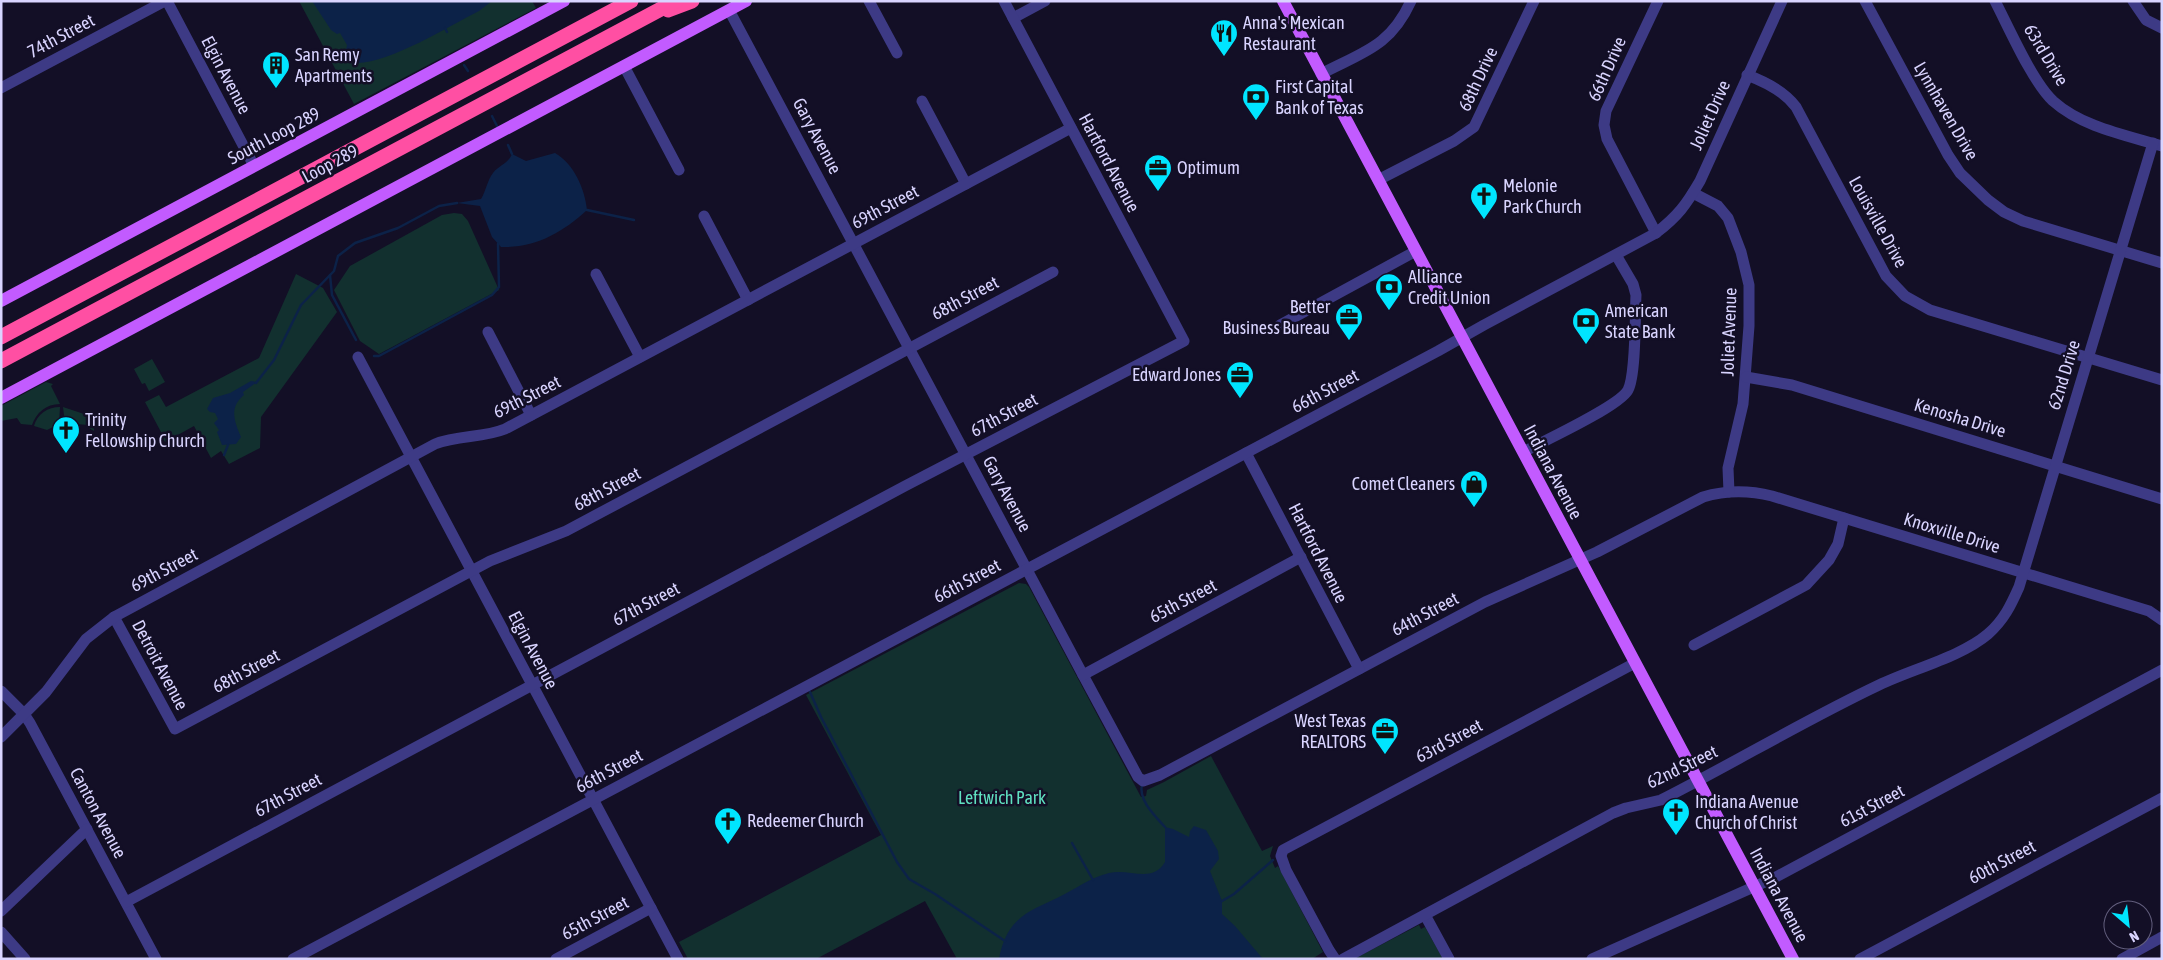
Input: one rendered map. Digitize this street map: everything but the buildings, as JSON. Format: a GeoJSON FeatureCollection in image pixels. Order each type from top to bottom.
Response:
{"type":"FeatureCollection","features":[{"type":"Feature","properties":{"kind":"highway"},"geometry":{"type":"LineString","coordinates":[[498,72],[617,1]]}},
{"type":"Feature","properties":{"kind":"highway","name":"Loop 289"},"geometry":{"type":"LineString","coordinates":[[1,337],[631,1]]}},
{"type":"Feature","properties":{"kind":"highway","name":"Loop 289"},"geometry":{"type":"LineString","coordinates":[[2,361],[676,1]]}},
{"type":"Feature","properties":{"kind":"highway"},"geometry":{"type":"LineString","coordinates":[[638,21],[692,1]]}},
{"type":"Feature","properties":{"kind":"main road","name":"South Loop 289"},"geometry":{"type":"LineString","coordinates":[[1,301],[564,1]]}},
{"type":"Feature","properties":{"kind":"main road"},"geometry":{"type":"LineString","coordinates":[[1,398],[746,1]]}},
{"type":"Feature","properties":{"kind":"main road","name":"Indiana Avenue"},"geometry":{"type":"LineString","coordinates":[[1282,1],[1793,959]]}},
{"type":"Feature","properties":{"kind":"street","name":"74th Street"},"geometry":{"type":"LineString","coordinates":[[1,88],[166,1]]}},
{"type":"Feature","properties":{"kind":"street","name":"Elgin Avenue"},"geometry":{"type":"LineString","coordinates":[[166,1],[254,166]]}},
{"type":"Feature","properties":{"kind":"street"},"geometry":{"type":"LineString","coordinates":[[869,1],[896,53]]}},
{"type":"Feature","properties":{"kind":"street","name":"Hartford Avenue"},"geometry":{"type":"LineString","coordinates":[[1004,1],[1184,340]]}},
{"type":"Feature","properties":{"kind":"street"},"geometry":{"type":"LineString","coordinates":[[1013,18],[1045,1]]}},
{"type":"Feature","properties":{"kind":"street"},"geometry":{"type":"LineString","coordinates":[[1321,74],[1386,38],[1402,20],[1411,1]]}},
{"type":"Feature","properties":{"kind":"street","name":"68th Drive"},"geometry":{"type":"LineString","coordinates":[[1378,180],[1454,141],[1474,127],[1534,1]]}},
{"type":"Feature","properties":{"kind":"street","name":"66th Drive"},"geometry":{"type":"LineString","coordinates":[[1656,233],[1606,138],[1604,125],[1606,112],[1658,1]]}},
{"type":"Feature","properties":{"kind":"street","name":"Joliet Drive"},"geometry":{"type":"LineString","coordinates":[[1656,233],[1675,218],[1693,193],[1782,1]]}},
{"type":"Feature","properties":{"kind":"street","name":"Lynnhaven Drive"},"geometry":{"type":"LineString","coordinates":[[1865,1],[1948,155],[1972,187],[2004,212],[2023,221],[2162,263]]}},
{"type":"Feature","properties":{"kind":"street","name":"63rd Drive"},"geometry":{"type":"LineString","coordinates":[[1995,1],[2034,75],[2052,100],[2084,121],[2157,145]]}},
{"type":"Feature","properties":{"kind":"street"},"geometry":{"type":"LineString","coordinates":[[2133,1],[2146,20],[2162,28]]}},
{"type":"Feature","properties":{"kind":"street","name":"Gary Avenue"},"geometry":{"type":"LineString","coordinates":[[729,10],[1083,675],[1138,777],[1143,781]]}},
{"type":"Feature","properties":{"kind":"street"},"geometry":{"type":"LineString","coordinates":[[624,66],[679,170]]}},
{"type":"Feature","properties":{"kind":"street","name":"Louisville Drive"},"geometry":{"type":"LineString","coordinates":[[1747,75],[1776,89],[1790,99],[1798,110],[1886,276],[1905,296],[1930,310],[2162,380]]}},
{"type":"Feature","properties":{"kind":"street"},"geometry":{"type":"LineString","coordinates":[[922,101],[966,184]]}},
{"type":"Feature","properties":{"kind":"street","name":"69th Street"},"geometry":{"type":"LineString","coordinates":[[1,737],[46,692],[86,639],[114,617],[446,440],[499,432],[1071,128]]}},
{"type":"Feature","properties":{"kind":"street","name":"62nd Drive"},"geometry":{"type":"LineString","coordinates":[[2006,615],[2024,573],[2120,250],[2157,145]]}},
{"type":"Feature","properties":{"kind":"street","name":"Joliet Avenue"},"geometry":{"type":"LineString","coordinates":[[1693,193],[1718,206],[1723,212],[1736,237],[1749,285],[1750,304],[1746,377],[1741,420],[1728,468],[1729,492]]}},
{"type":"Feature","properties":{"kind":"street"},"geometry":{"type":"LineString","coordinates":[[704,216],[748,300]]}},
{"type":"Feature","properties":{"kind":"street","name":"66th Street"},"geometry":{"type":"LineString","coordinates":[[293,959],[1656,233]]}},
{"type":"Feature","properties":{"kind":"street"},"geometry":{"type":"LineString","coordinates":[[1280,325],[1416,251]]}},
{"type":"Feature","properties":{"kind":"street"},"geometry":{"type":"LineString","coordinates":[[1523,452],[1631,394],[1636,295],[1633,284],[1616,255]]}},
{"type":"Feature","properties":{"kind":"street","name":"68th Street"},"geometry":{"type":"LineString","coordinates":[[175,730],[503,555],[566,531],[1053,272]]}},
{"type":"Feature","properties":{"kind":"street"},"geometry":{"type":"LineString","coordinates":[[596,274],[640,357]]}},
{"type":"Feature","properties":{"kind":"street"},"geometry":{"type":"LineString","coordinates":[[488,332],[531,415]]}},
{"type":"Feature","properties":{"kind":"street","name":"67th Street"},"geometry":{"type":"LineString","coordinates":[[126,902],[966,454],[1184,340]]}},
{"type":"Feature","properties":{"kind":"street","name":"Elgin Avenue"},"geometry":{"type":"LineString","coordinates":[[358,357],[678,959]]}},
{"type":"Feature","properties":{"kind":"street","name":"Kenosha Drive"},"geometry":{"type":"LineString","coordinates":[[1746,377],[1792,385],[2162,499]]}},
{"type":"Feature","properties":{"kind":"street","name":"Hartford Avenue"},"geometry":{"type":"LineString","coordinates":[[1246,453],[1359,669]]}},
{"type":"Feature","properties":{"kind":"street","name":"Knoxville Drive"},"geometry":{"type":"LineString","coordinates":[[1729,492],[1758,493],[1844,518],[2149,611],[2162,620]]}},
{"type":"Feature","properties":{"kind":"street","name":"64th Street"},"geometry":{"type":"LineString","coordinates":[[1143,781],[1160,775],[1485,602],[1580,560],[1703,497],[1729,492]]}},
{"type":"Feature","properties":{"kind":"street"},"geometry":{"type":"LineString","coordinates":[[1694,645],[1806,585],[1829,560],[1838,544],[1844,518]]}},
{"type":"Feature","properties":{"kind":"street","name":"65th Street"},"geometry":{"type":"LineString","coordinates":[[1083,675],[1301,558]]}},
{"type":"Feature","properties":{"kind":"street","name":"62nd Street"},"geometry":{"type":"LineString","coordinates":[[1343,959],[1613,813],[1661,800],[1879,684],[1941,659],[1973,643],[1987,635],[2006,615]]}},
{"type":"Feature","properties":{"kind":"street","name":"Detroit Avenue"},"geometry":{"type":"LineString","coordinates":[[114,617],[175,730]]}},
{"type":"Feature","properties":{"kind":"street","name":"63rd Street"},"geometry":{"type":"LineString","coordinates":[[1336,959],[1329,950],[1286,870],[1281,856],[1283,850],[1635,663]]}},
{"type":"Feature","properties":{"kind":"street","name":"61st Street"},"geometry":{"type":"LineString","coordinates":[[1592,959],[1785,872],[2162,670]]}},
{"type":"Feature","properties":{"kind":"street","name":"Canton Avenue"},"geometry":{"type":"LineString","coordinates":[[1,691],[24,714],[156,959]]}},
{"type":"Feature","properties":{"kind":"street","name":"60th Street"},"geometry":{"type":"LineString","coordinates":[[1860,959],[2162,798]]}},
{"type":"Feature","properties":{"kind":"street"},"geometry":{"type":"LineString","coordinates":[[1,912],[87,829]]}},
{"type":"Feature","properties":{"kind":"street","name":"65th Street"},"geometry":{"type":"LineString","coordinates":[[556,959],[651,908]]}},
{"type":"Feature","properties":{"kind":"street"},"geometry":{"type":"LineString","coordinates":[[1425,915],[1450,959]]}},
{"type":"Feature","properties":{"kind":"street"},"geometry":{"type":"LineString","coordinates":[[1,932],[26,959]]}},
{"type":"Feature","properties":{"kind":"street"},"geometry":{"type":"LineString","coordinates":[[2122,959],[2162,938]]}},
{"type":"Feature","properties":{"kind":"green space"},"geometry":{"type":"Polygon","coordinates":[[[299,1],[532,1],[536,8],[354,104],[299,1]]]}},
{"type":"Feature","properties":{"kind":"green space"},"geometry":{"type":"Polygon","coordinates":[[[462,214],[468,221],[499,290],[379,354],[360,341],[334,290],[350,266],[442,215],[462,214]]]}},
{"type":"Feature","properties":{"kind":"green space"},"geometry":{"type":"Polygon","coordinates":[[[296,274],[323,288],[337,312],[261,417],[260,448],[229,464],[221,451],[211,458],[194,426],[165,442],[145,402],[159,395],[166,407],[259,358],[296,274]]]}},
{"type":"Feature","properties":{"kind":"green space"},"geometry":{"type":"Polygon","coordinates":[[[152,359],[165,382],[149,391],[145,383],[142,384],[134,369],[152,359]]]}},
{"type":"Feature","properties":{"kind":"green space"},"geometry":{"type":"Polygon","coordinates":[[[46,382],[53,384],[51,386],[60,404],[46,407],[42,410],[32,425],[21,424],[17,418],[1,421],[1,406],[46,382]]]}},
{"type":"Feature","properties":{"kind":"green space"},"geometry":{"type":"Polygon","coordinates":[[[60,407],[59,424],[47,430],[34,426],[35,422],[44,412],[51,408],[60,407]]]}},
{"type":"Feature","properties":{"kind":"green space"},"geometry":{"type":"Polygon","coordinates":[[[63,407],[84,414],[87,413],[94,425],[94,431],[87,427],[88,425],[65,423],[63,407]]]}},
{"type":"Feature","properties":{"kind":"green space","name":"Leftwich Park"},"geometry":{"type":"Polygon","coordinates":[[[1019,583],[1026,584],[1029,587],[1141,797],[1146,796],[1147,790],[1211,756],[1262,851],[1273,846],[1270,856],[1275,868],[1278,866],[1323,952],[1312,959],[957,959],[925,901],[816,959],[688,959],[679,942],[881,835],[806,695],[1019,583]]]}},
{"type":"Feature","properties":{"kind":"green space"},"geometry":{"type":"Polygon","coordinates":[[[1419,925],[1421,929],[1425,927],[1443,959],[1354,959],[1419,925]]]}},
{"type":"Feature","properties":{"kind":"water"},"geometry":{"type":"Polygon","coordinates":[[[312,1],[492,1],[479,11],[403,50],[386,57],[357,63],[346,50],[347,45],[340,33],[337,34],[331,30],[312,1]]]}},
{"type":"Feature","properties":{"kind":"water"},"geometry":{"type":"Polygon","coordinates":[[[555,153],[573,170],[584,194],[587,210],[568,226],[547,238],[525,245],[501,247],[492,237],[480,206],[457,203],[481,199],[493,173],[512,154],[526,161],[555,153]]]}},
{"type":"Feature","properties":{"kind":"water"},"geometry":{"type":"Polygon","coordinates":[[[251,381],[257,382],[243,392],[244,395],[236,404],[234,414],[241,437],[236,444],[222,445],[217,432],[219,430],[214,423],[218,419],[215,413],[207,409],[213,398],[230,393],[251,381]]]}},
{"type":"Feature","properties":{"kind":"water"},"geometry":{"type":"Polygon","coordinates":[[[1194,826],[1206,830],[1218,851],[1219,859],[1210,871],[1222,901],[1222,914],[1235,926],[1263,959],[999,959],[1007,934],[1021,917],[1102,875],[1117,872],[1147,874],[1160,869],[1165,862],[1165,827],[1189,837],[1190,831],[1194,826]]]}},
{"type":"Feature","properties":{"kind":"waterway"},"geometry":{"type":"LineString","coordinates":[[445,28],[447,32]]}},
{"type":"Feature","properties":{"kind":"waterway"},"geometry":{"type":"LineString","coordinates":[[464,65],[468,71]]}},
{"type":"Feature","properties":{"kind":"waterway"},"geometry":{"type":"LineString","coordinates":[[492,116],[497,126]]}},
{"type":"Feature","properties":{"kind":"waterway"},"geometry":{"type":"LineString","coordinates":[[508,145],[512,154]]}},
{"type":"Feature","properties":{"kind":"waterway"},"geometry":{"type":"LineString","coordinates":[[256,383],[274,360],[301,305],[334,271],[338,256],[355,243],[398,228],[439,206],[457,203]]}},
{"type":"Feature","properties":{"kind":"waterway"},"geometry":{"type":"LineString","coordinates":[[587,210],[634,220]]}},
{"type":"Feature","properties":{"kind":"waterway"},"geometry":{"type":"LineString","coordinates":[[374,356],[379,356],[492,295],[499,287],[498,244]]}},
{"type":"Feature","properties":{"kind":"waterway"},"geometry":{"type":"LineString","coordinates":[[330,275],[332,295],[356,340]]}},
{"type":"Feature","properties":{"kind":"waterway"},"geometry":{"type":"LineString","coordinates":[[224,455],[228,445]]}},
{"type":"Feature","properties":{"kind":"waterway"},"geometry":{"type":"LineString","coordinates":[[810,692],[821,717],[897,862],[909,879],[935,894],[1005,941]]}},
{"type":"Feature","properties":{"kind":"waterway"},"geometry":{"type":"LineString","coordinates":[[1142,784],[1141,790],[1145,802],[1165,827]]}},
{"type":"Feature","properties":{"kind":"waterway"},"geometry":{"type":"LineString","coordinates":[[1072,843],[1093,880]]}},
{"type":"Feature","properties":{"kind":"waterway"},"geometry":{"type":"LineString","coordinates":[[1222,901],[1234,894],[1273,860]]}},
{"type":"Feature","properties":{"kind":"place","name":"Anna's Mexican Restaurant"},"geometry":{"type":"Point","coordinates":[1224,57]}},
{"type":"Feature","properties":{"kind":"place","name":"San Remy Apartments"},"geometry":{"type":"Point","coordinates":[276,89]}},
{"type":"Feature","properties":{"kind":"place","name":"First Capital Bank of Texas"},"geometry":{"type":"Point","coordinates":[1256,121]}},
{"type":"Feature","properties":{"kind":"place","name":"Optimum"},"geometry":{"type":"Point","coordinates":[1158,192]}},
{"type":"Feature","properties":{"kind":"place","name":"Melonie Park Church"},"geometry":{"type":"Point","coordinates":[1484,220]}},
{"type":"Feature","properties":{"kind":"place","name":"Alliance Credit Union"},"geometry":{"type":"Point","coordinates":[1389,311]}},
{"type":"Feature","properties":{"kind":"place","name":"Better Business Bureau"},"geometry":{"type":"Point","coordinates":[1349,341]}},
{"type":"Feature","properties":{"kind":"place","name":"American State Bank"},"geometry":{"type":"Point","coordinates":[1586,345]}},
{"type":"Feature","properties":{"kind":"place","name":"Edward Jones"},"geometry":{"type":"Point","coordinates":[1240,399]}},
{"type":"Feature","properties":{"kind":"place","name":"Trinity Fellowship Church"},"geometry":{"type":"Point","coordinates":[66,454]}},
{"type":"Feature","properties":{"kind":"place","name":"Comet Cleaners"},"geometry":{"type":"Point","coordinates":[1474,508]}},
{"type":"Feature","properties":{"kind":"place","name":"West Texas REALTORS"},"geometry":{"type":"Point","coordinates":[1385,755]}},
{"type":"Feature","properties":{"kind":"place","name":"Indiana Avenue Church of Christ"},"geometry":{"type":"Point","coordinates":[1676,836]}},
{"type":"Feature","properties":{"kind":"place","name":"Redeemer Church"},"geometry":{"type":"Point","coordinates":[728,845]}}]}
